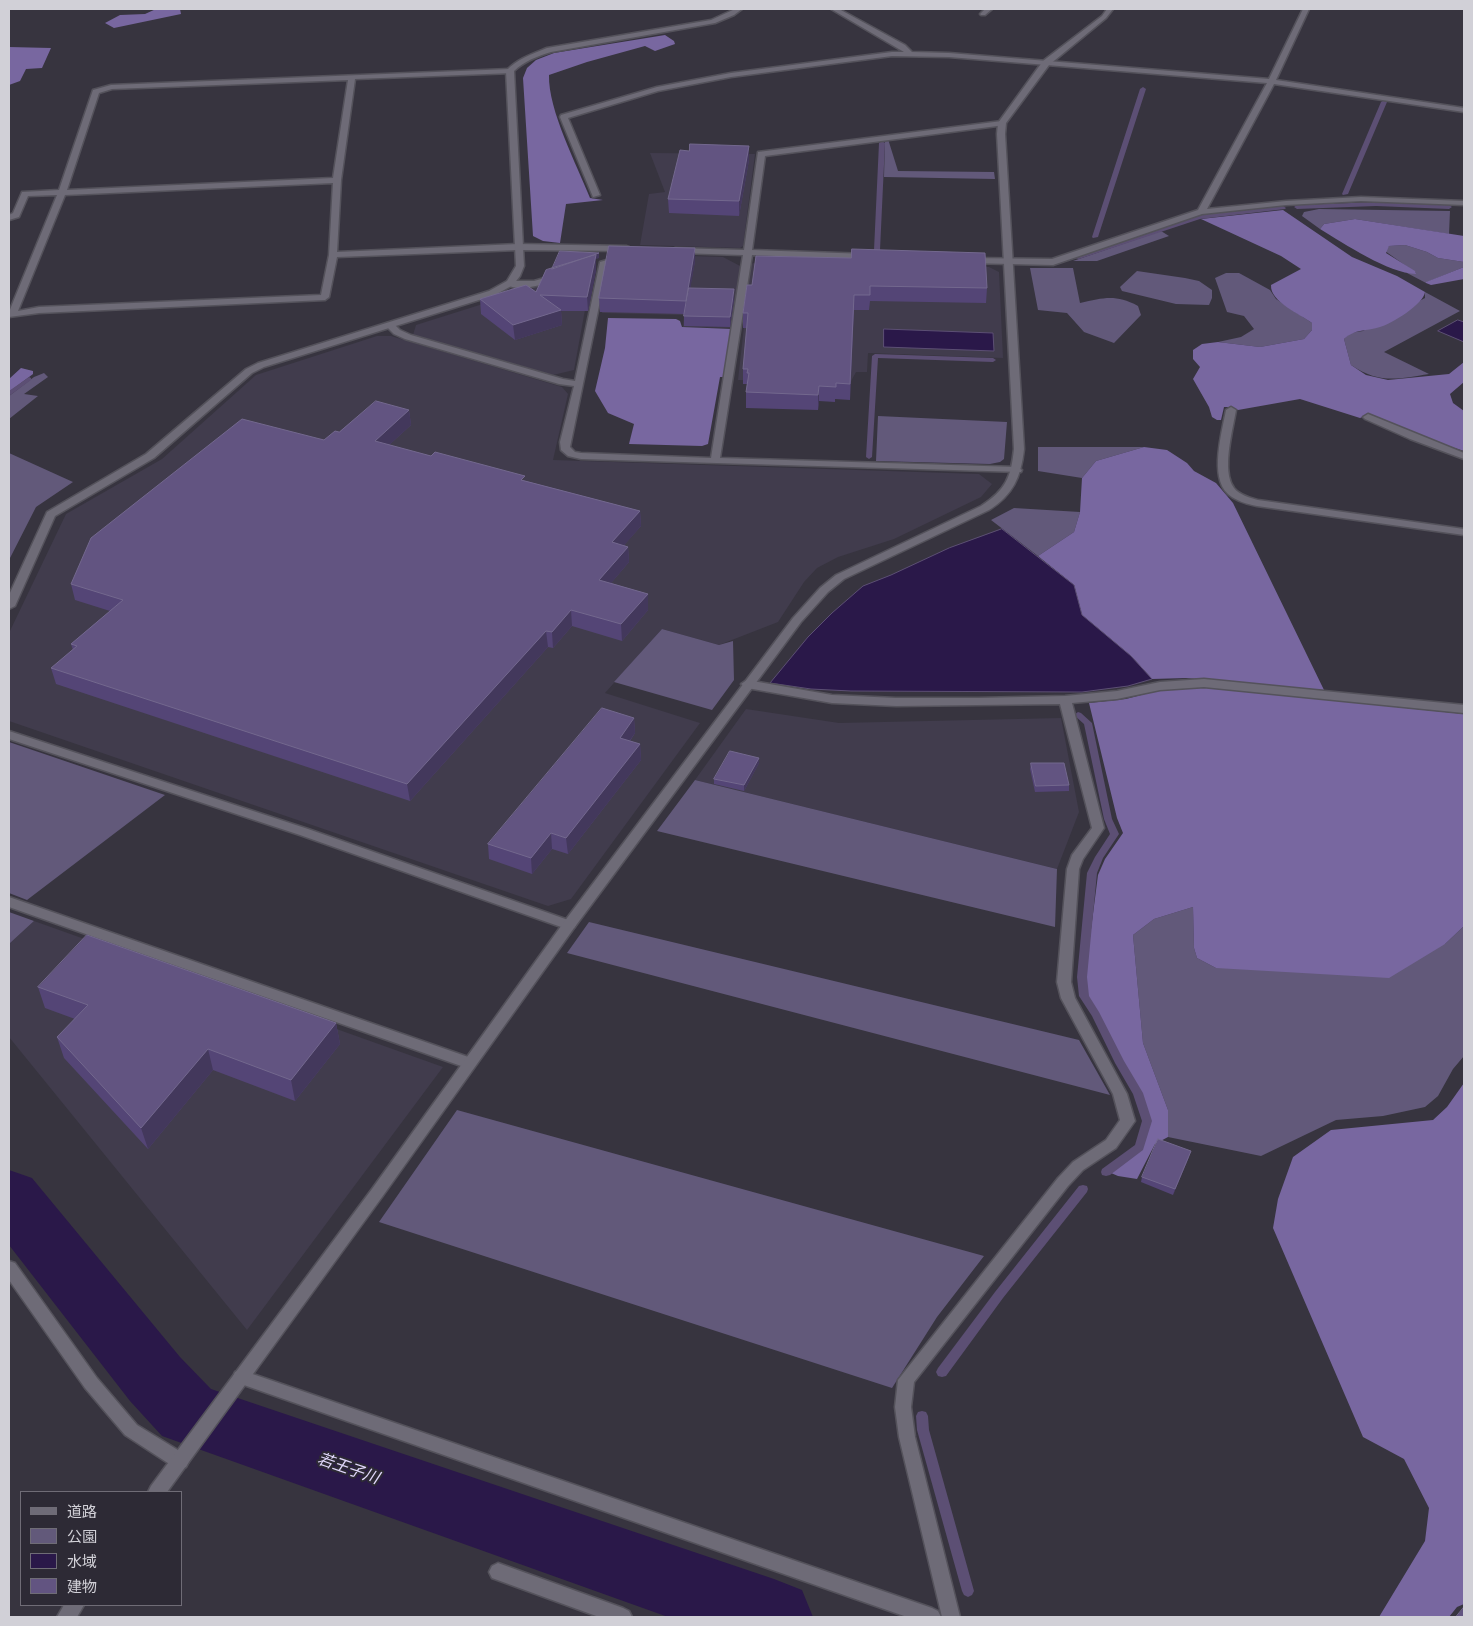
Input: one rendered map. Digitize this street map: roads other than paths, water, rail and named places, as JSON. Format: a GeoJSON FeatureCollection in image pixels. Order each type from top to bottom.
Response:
{"type":"FeatureCollection","features":[{"type":"Feature","properties":{"kind":"street"},"geometry":{"type":"LineString","coordinates":[[510,284],[518,274],[520,266],[510,71],[516,64],[531,56],[550,50],[713,22],[732,14],[738,9]]}},
{"type":"Feature","properties":{"kind":"street"},"geometry":{"type":"LineString","coordinates":[[834,9],[902,47],[908,53]]}},
{"type":"Feature","properties":{"kind":"street"},"geometry":{"type":"LineString","coordinates":[[158,1491],[377,1193],[569,925],[796,620],[824,590],[856,568],[992,504],[1008,490],[1017,470],[1018,440],[1000,134],[1002,123],[1046,63],[1104,17],[1110,9]]}},
{"type":"Feature","properties":{"kind":"street"},"geometry":{"type":"LineString","coordinates":[[1201,212],[1271,82],[1306,9]]}},
{"type":"Feature","properties":{"kind":"street"},"geometry":{"type":"LineString","coordinates":[[596,195],[564,117],[657,89],[706,79],[908,53],[1271,82],[1464,110]]}},
{"type":"Feature","properties":{"kind":"street"},"geometry":{"type":"LineString","coordinates":[[352,77],[337,180],[333,254],[325,297],[39,310],[12,315],[62,192],[96,92],[111,87],[352,77],[510,71]]}},
{"type":"Feature","properties":{"kind":"street"},"geometry":{"type":"LineString","coordinates":[[715,461],[748,252],[761,154],[1002,123]]}},
{"type":"Feature","properties":{"kind":"street"},"geometry":{"type":"LineString","coordinates":[[9,218],[16,215],[25,194],[337,180]]}},
{"type":"Feature","properties":{"kind":"street"},"geometry":{"type":"LineString","coordinates":[[960,260],[1053,262],[1201,212],[1286,204],[1361,200],[1464,203]]}},
{"type":"Feature","properties":{"kind":"street"},"geometry":{"type":"LineString","coordinates":[[333,254],[518,247],[632,249]]}},
{"type":"Feature","properties":{"kind":"street"},"geometry":{"type":"LineString","coordinates":[[607,249],[599,264],[579,384],[565,442],[565,448],[572,454],[581,456],[715,461],[1017,470]]}},
{"type":"Feature","properties":{"kind":"street"},"geometry":{"type":"LineString","coordinates":[[666,250],[874,257]]}},
{"type":"Feature","properties":{"kind":"street"},"geometry":{"type":"LineString","coordinates":[[9,606],[51,514],[150,456],[249,371],[261,365],[492,292],[510,284],[534,284],[568,274]]}},
{"type":"Feature","properties":{"kind":"street"},"geometry":{"type":"LineString","coordinates":[[390,325],[397,332],[408,336],[562,382],[579,384]]}},
{"type":"Feature","properties":{"kind":"street"},"geometry":{"type":"LineString","coordinates":[[1231,410],[1223,464],[1229,489],[1242,498],[1257,502],[1464,532]]}},
{"type":"Feature","properties":{"kind":"street"},"geometry":{"type":"LineString","coordinates":[[1368,417],[1413,437],[1464,456]]}},
{"type":"Feature","properties":{"kind":"street"},"geometry":{"type":"LineString","coordinates":[[747,684],[832,699],[896,702],[1065,700],[1117,695],[1160,686],[1204,683],[1464,709]]}},
{"type":"Feature","properties":{"kind":"street"},"geometry":{"type":"LineString","coordinates":[[951,1617],[907,1437],[903,1407],[906,1380],[930,1353],[1063,1182],[1078,1166],[1111,1144],[1128,1121],[1120,1094],[1068,998],[1064,982],[1073,869],[1077,858],[1098,828],[1065,700]]}},
{"type":"Feature","properties":{"kind":"street"},"geometry":{"type":"LineString","coordinates":[[9,735],[313,835],[569,925]]}},
{"type":"Feature","properties":{"kind":"street"},"geometry":{"type":"LineString","coordinates":[[9,902],[469,1063]]}},
{"type":"Feature","properties":{"kind":"street"},"geometry":{"type":"LineString","coordinates":[[9,1268],[91,1383],[131,1430],[185,1454]]}},
{"type":"Feature","properties":{"kind":"street"},"geometry":{"type":"LineString","coordinates":[[237,1382],[932,1617]]}},
{"type":"Feature","properties":{"kind":"street"},"geometry":{"type":"LineString","coordinates":[[498,1572],[623,1617]]}},
{"type":"Feature","properties":{"kind":"street"},"geometry":{"type":"LineString","coordinates":[[66,1617],[74,1606]]}},
{"type":"Feature","properties":{"kind":"water"},"geometry":{"type":"Polygon","coordinates":[[[1458,320],[1464,322],[1464,342],[1438,331],[1458,320]]]}},
{"type":"Feature","properties":{"kind":"water"},"geometry":{"type":"Polygon","coordinates":[[[884,329],[993,333],[994,351],[884,347],[884,329]]]}},
{"type":"Feature","properties":{"kind":"water"},"geometry":{"type":"Polygon","coordinates":[[[1002,529],[1074,585],[1082,615],[1131,656],[1152,679],[1128,686],[1082,692],[851,691],[811,689],[770,683],[808,637],[863,586],[949,548],[1002,529]]]}},
{"type":"Feature","properties":{"kind":"waterway"},"geometry":{"type":"LineString","coordinates":[[1095,237],[1143,89]]}},
{"type":"Feature","properties":{"kind":"waterway"},"geometry":{"type":"LineString","coordinates":[[1345,194],[1384,102]]}},
{"type":"Feature","properties":{"kind":"waterway"},"geometry":{"type":"LineString","coordinates":[[877,250],[882,143]]}},
{"type":"Feature","properties":{"kind":"waterway"},"geometry":{"type":"LineString","coordinates":[[1297,207],[1376,204],[1449,207]]}},
{"type":"Feature","properties":{"kind":"waterway"},"geometry":{"type":"LineString","coordinates":[[1077,258],[1199,217],[1283,208]]}},
{"type":"Feature","properties":{"kind":"waterway"},"geometry":{"type":"LineString","coordinates":[[869,457],[875,356],[993,360]]}},
{"type":"Feature","properties":{"kind":"waterway"},"geometry":{"type":"LineString","coordinates":[[9,394],[29,379]]}},
{"type":"Feature","properties":{"kind":"waterway"},"geometry":{"type":"LineString","coordinates":[[1078,715],[1088,723],[1108,819],[1115,834],[1099,857],[1092,873],[1082,977],[1084,996],[1138,1093],[1147,1121],[1139,1147],[1106,1172]]}},
{"type":"Feature","properties":{"kind":"waterway"},"geometry":{"type":"LineString","coordinates":[[942,1372],[999,1295],[1083,1189]]}},
{"type":"Feature","properties":{"kind":"waterway","name":"若王子川"},"geometry":{"type":"LineString","coordinates":[[9,1197],[155,1379],[187,1413],[774,1617]]}},
{"type":"Feature","properties":{"kind":"waterway"},"geometry":{"type":"LineString","coordinates":[[922,1416],[923,1430],[968,1591]]}}]}
